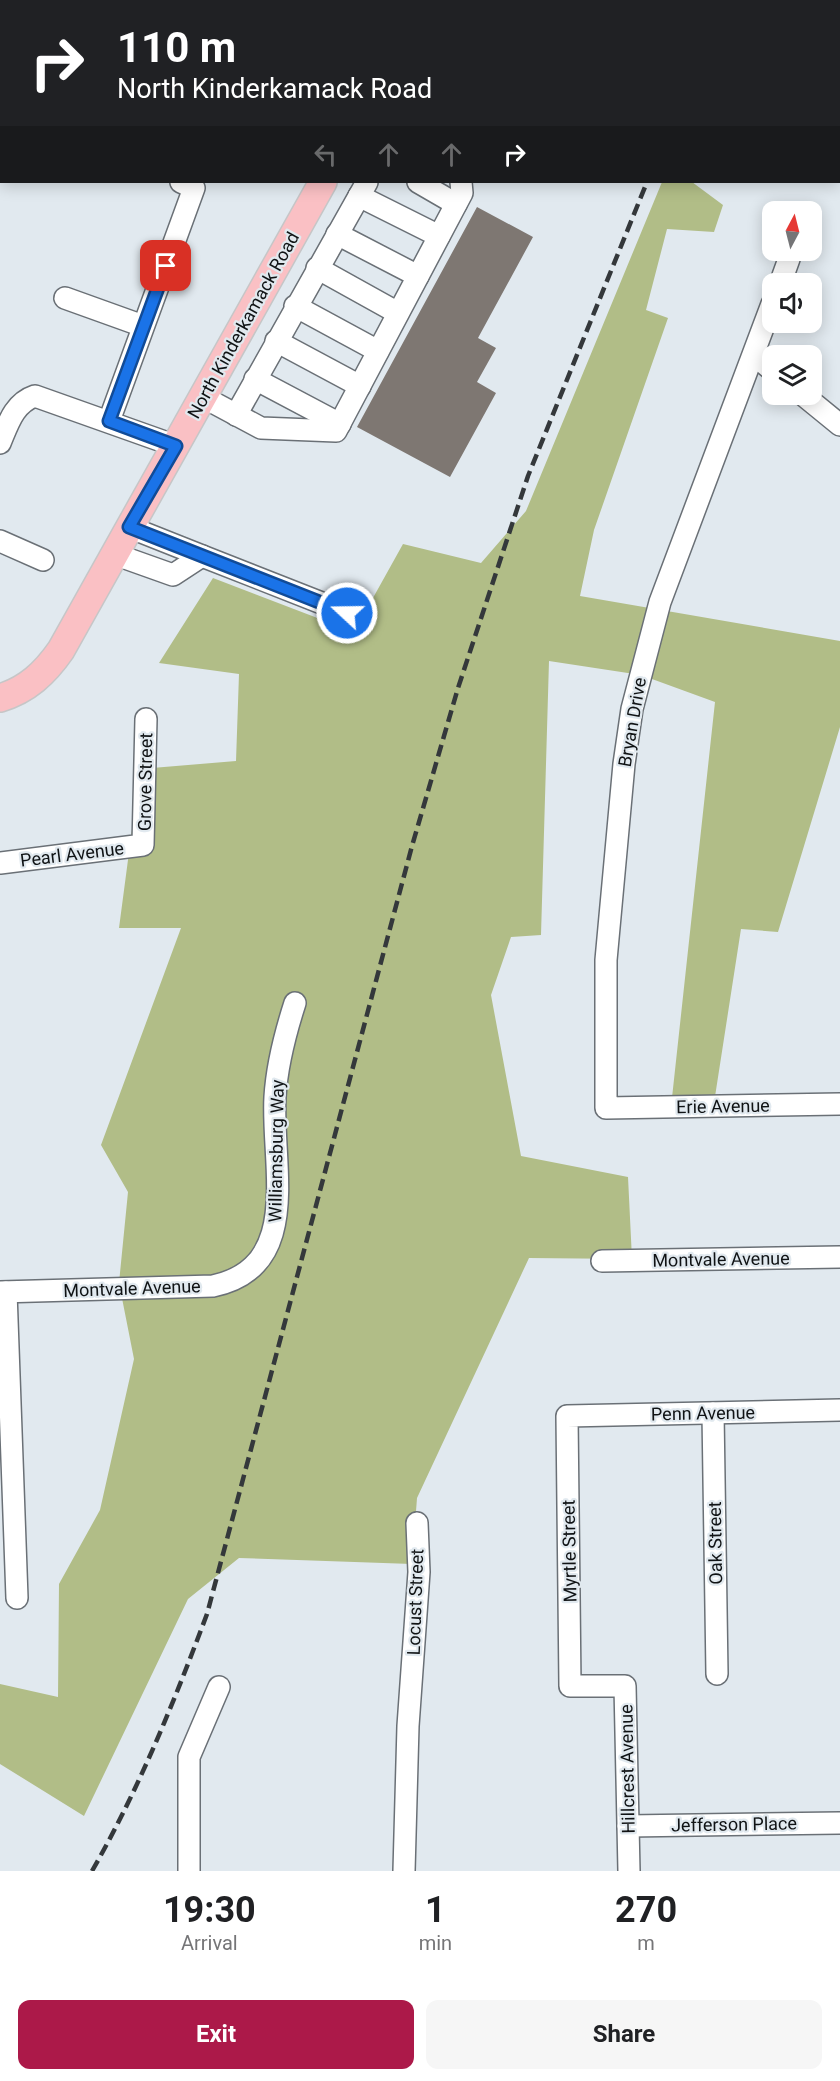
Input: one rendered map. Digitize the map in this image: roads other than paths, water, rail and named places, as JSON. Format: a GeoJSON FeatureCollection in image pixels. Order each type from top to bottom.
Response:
{"type":"FeatureCollection","features":[{"type":"Feature","properties":{"kind":"main road","name":"North Kinderkamack Road"},"geometry":{"type":"LineString","coordinates":[[0,698],[25,687],[51,664],[322,183]]}},
{"type":"Feature","properties":{"kind":"street"},"geometry":{"type":"LineString","coordinates":[[109,421],[194,188],[183,183]]}},
{"type":"Feature","properties":{"kind":"street"},"geometry":{"type":"LineString","coordinates":[[420,183],[456,204]]}},
{"type":"Feature","properties":{"kind":"street"},"geometry":{"type":"LineString","coordinates":[[203,397],[261,428],[336,431],[462,193],[461,183]]}},
{"type":"Feature","properties":{"kind":"street"},"geometry":{"type":"LineString","coordinates":[[236,415],[295,306],[363,189],[439,236]]}},
{"type":"Feature","properties":{"kind":"street"},"geometry":{"type":"LineString","coordinates":[[337,234],[418,276]]}},
{"type":"Feature","properties":{"kind":"street"},"geometry":{"type":"LineString","coordinates":[[317,268],[399,313]]}},
{"type":"Feature","properties":{"kind":"street"},"geometry":{"type":"LineString","coordinates":[[65,298],[144,326]]}},
{"type":"Feature","properties":{"kind":"street"},"geometry":{"type":"LineString","coordinates":[[295,306],[378,351]]}},
{"type":"Feature","properties":{"kind":"street","name":"Bryan Drive"},"geometry":{"type":"LineString","coordinates":[[606,1108],[606,960],[624,764],[632,709],[660,602],[762,332]]}},
{"type":"Feature","properties":{"kind":"street"},"geometry":{"type":"LineString","coordinates":[[276,341],[360,386]]}},
{"type":"Feature","properties":{"kind":"street"},"geometry":{"type":"LineString","coordinates":[[754,355],[762,362]]}},
{"type":"Feature","properties":{"kind":"street"},"geometry":{"type":"LineString","coordinates":[[255,379],[340,424]]}},
{"type":"Feature","properties":{"kind":"street"},"geometry":{"type":"LineString","coordinates":[[4,434],[21,403],[35,396],[109,421],[172,452]]}},
{"type":"Feature","properties":{"kind":"street"},"geometry":{"type":"LineString","coordinates":[[815,405],[840,425]]}},
{"type":"Feature","properties":{"kind":"street"},"geometry":{"type":"LineString","coordinates":[[4,434],[22,410],[38,410],[172,452]]}},
{"type":"Feature","properties":{"kind":"street"},"geometry":{"type":"LineString","coordinates":[[129,527],[347,613]]}},
{"type":"Feature","properties":{"kind":"street"},"geometry":{"type":"LineString","coordinates":[[0,541],[43,560]]}},
{"type":"Feature","properties":{"kind":"street"},"geometry":{"type":"LineString","coordinates":[[114,554],[173,575],[202,556]]}},
{"type":"Feature","properties":{"kind":"street","name":"Grove Street"},"geometry":{"type":"LineString","coordinates":[[143,845],[146,718]]}},
{"type":"Feature","properties":{"kind":"street","name":"Pearl Avenue"},"geometry":{"type":"LineString","coordinates":[[0,863],[143,845]]}},
{"type":"Feature","properties":{"kind":"street","name":"Williamsburg Way"},"geometry":{"type":"LineString","coordinates":[[257,1262],[268,1248],[276,1226],[275,1099],[278,1065],[295,1003]]}},
{"type":"Feature","properties":{"kind":"street","name":"Erie Avenue"},"geometry":{"type":"LineString","coordinates":[[606,1108],[840,1104]]}},
{"type":"Feature","properties":{"kind":"street","name":"Montvale Avenue"},"geometry":{"type":"LineString","coordinates":[[602,1261],[840,1257]]}},
{"type":"Feature","properties":{"kind":"street","name":"Montvale Avenue"},"geometry":{"type":"LineString","coordinates":[[3,1292],[213,1286],[236,1278],[257,1262]]}},
{"type":"Feature","properties":{"kind":"street"},"geometry":{"type":"LineString","coordinates":[[3,1292],[17,1598]]}},
{"type":"Feature","properties":{"kind":"street","name":"Penn Avenue"},"geometry":{"type":"LineString","coordinates":[[567,1416],[840,1410]]}},
{"type":"Feature","properties":{"kind":"street","name":"Oak Street"},"geometry":{"type":"LineString","coordinates":[[713,1413],[717,1674]]}},
{"type":"Feature","properties":{"kind":"street","name":"Myrtle Street"},"geometry":{"type":"LineString","coordinates":[[567,1416],[570,1686]]}},
{"type":"Feature","properties":{"kind":"street","name":"Locust Street"},"geometry":{"type":"LineString","coordinates":[[404,1871],[411,1681],[419,1572],[417,1523]]}},
{"type":"Feature","properties":{"kind":"street","name":"Hillcrest Avenue"},"geometry":{"type":"LineString","coordinates":[[570,1686],[625,1686],[629,1871]]}},
{"type":"Feature","properties":{"kind":"street"},"geometry":{"type":"LineString","coordinates":[[189,1871],[189,1757],[219,1687]]}},
{"type":"Feature","properties":{"kind":"street","name":"Jefferson Place"},"geometry":{"type":"LineString","coordinates":[[628,1826],[840,1823]]}},
{"type":"Feature","properties":{"kind":"railway"},"geometry":{"type":"LineString","coordinates":[[92,1871],[155,1745],[207,1614],[412,846],[458,688],[528,476],[647,183]]}}]}
